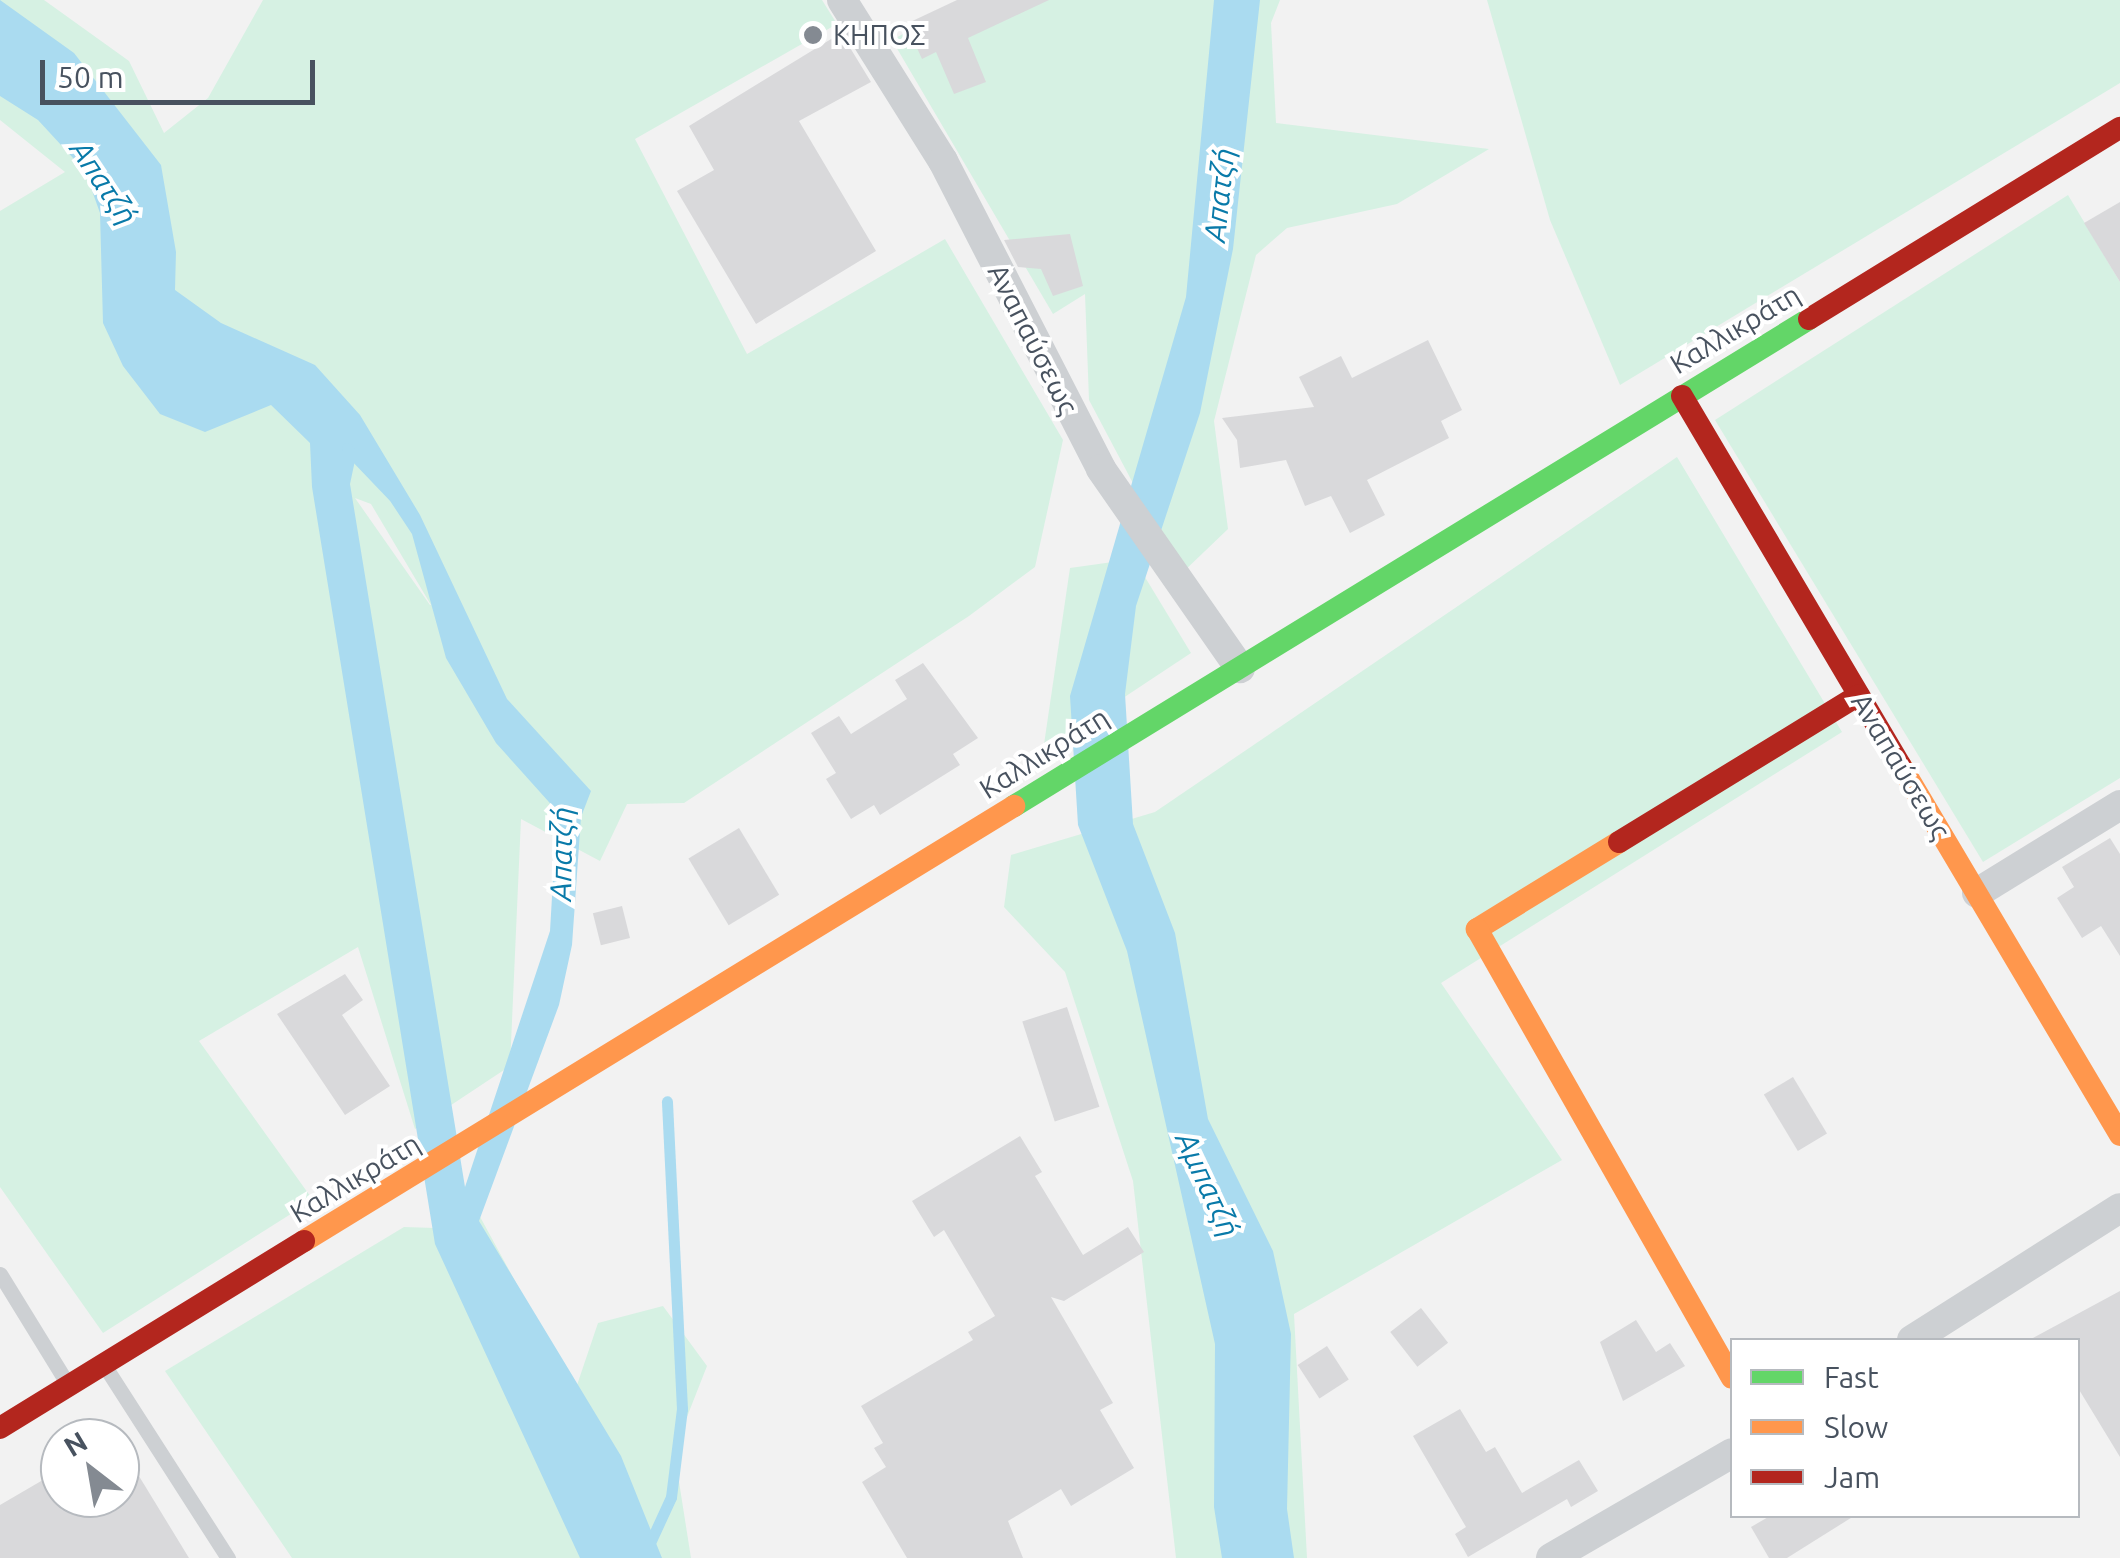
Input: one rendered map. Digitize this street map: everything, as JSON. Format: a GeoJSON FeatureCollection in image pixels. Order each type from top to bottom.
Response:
{"type":"FeatureCollection","features":[{"type":"Feature","properties":{"kind":"street","name":"Αναπαύσεως"},"geometry":{"type":"LineString","coordinates":[[842,0],[943,161],[1101,468],[1240,668]]}},
{"type":"Feature","properties":{"kind":"street","name":"Καλλικράτη"},"geometry":{"type":"LineString","coordinates":[[0,1428],[2120,128]]}},
{"type":"Feature","properties":{"kind":"street","name":"Αναπαύσεως"},"geometry":{"type":"LineString","coordinates":[[1682,396],[1977,893],[2112,1100],[2120,1135]]}},
{"type":"Feature","properties":{"kind":"street"},"geometry":{"type":"LineString","coordinates":[[1730,1374],[1477,929],[1859,695]]}},
{"type":"Feature","properties":{"kind":"street"},"geometry":{"type":"LineString","coordinates":[[1977,893],[2120,806]]}},
{"type":"Feature","properties":{"kind":"street"},"geometry":{"type":"LineString","coordinates":[[1915,1338],[2120,1208]]}},
{"type":"Feature","properties":{"kind":"street"},"geometry":{"type":"LineString","coordinates":[[1551,1558],[1730,1454]]}},
{"type":"Feature","properties":{"kind":"lane"},"geometry":{"type":"LineString","coordinates":[[0,1274],[69,1386]]}},
{"type":"Feature","properties":{"kind":"lane"},"geometry":{"type":"LineString","coordinates":[[104,1365],[228,1558]]}},
{"type":"Feature","properties":{"kind":"green space"},"geometry":{"type":"Polygon","coordinates":[[[0,0],[44,0],[129,61],[164,133],[208,98],[263,0],[822,0],[837,24],[635,139],[747,354],[945,239],[1063,440],[1035,567],[969,616],[684,803],[627,804],[600,861],[521,819],[510,1066],[415,1129],[358,947],[199,1041],[313,1200],[103,1333],[0,1187],[0,211],[65,172],[0,120],[0,0]],[[355,498],[431,605],[371,504],[355,498]]]}},
{"type":"Feature","properties":{"kind":"green space"},"geometry":{"type":"Polygon","coordinates":[[[964,0],[1280,0],[1271,23],[1276,123],[1489,149],[1397,204],[1287,228],[1256,255],[1214,421],[1228,529],[1181,574],[1089,400],[1085,294],[1053,314],[892,40],[964,0]]]}},
{"type":"Feature","properties":{"kind":"green space"},"geometry":{"type":"Polygon","coordinates":[[[1487,0],[2120,0],[2120,83],[1620,385],[1550,220],[1487,0]]]}},
{"type":"Feature","properties":{"kind":"green space"},"geometry":{"type":"Polygon","coordinates":[[[2068,195],[2120,282],[2120,778],[1983,862],[1715,420],[2068,195]]]}},
{"type":"Feature","properties":{"kind":"green space"},"geometry":{"type":"Polygon","coordinates":[[[1677,457],[1842,732],[1441,983],[1562,1160],[1294,1314],[1307,1558],[1176,1558],[1133,1181],[1065,972],[1004,907],[1011,855],[1155,812],[1677,457]]]}},
{"type":"Feature","properties":{"kind":"green space"},"geometry":{"type":"Polygon","coordinates":[[[1134,559],[1191,653],[1043,751],[1070,568],[1134,559]]]}},
{"type":"Feature","properties":{"kind":"green space"},"geometry":{"type":"Polygon","coordinates":[[[472,1202],[575,1391],[598,1323],[663,1306],[707,1366],[674,1450],[691,1558],[292,1558],[165,1371],[404,1227],[435,1228],[472,1202]]]}},
{"type":"Feature","properties":{"kind":"water"},"geometry":{"type":"Polygon","coordinates":[[[0,0],[74,53],[161,165],[176,252],[175,290],[221,323],[315,365],[360,415],[420,515],[507,699],[591,791],[581,817],[572,945],[559,1005],[479,1221],[621,1456],[662,1558],[580,1558],[435,1244],[312,487],[310,443],[271,405],[205,432],[160,414],[123,366],[103,323],[100,213],[85,171],[38,120],[0,96],[0,0]],[[357,451],[350,484],[465,1187],[550,931],[557,811],[496,743],[446,658],[412,534],[357,451]]]}},
{"type":"Feature","properties":{"kind":"water","name":"Αμπατζή"},"geometry":{"type":"Polygon","coordinates":[[[1214,0],[1260,0],[1233,249],[1200,413],[1136,606],[1125,694],[1133,824],[1175,933],[1208,1119],[1273,1251],[1291,1334],[1287,1509],[1294,1558],[1222,1558],[1214,1507],[1215,1344],[1127,951],[1078,825],[1070,696],[1186,297],[1214,0]]]}},
{"type":"Feature","properties":{"kind":"building"},"geometry":{"type":"Polygon","coordinates":[[[957,0],[1049,0],[968,38],[986,82],[954,94],[936,52],[922,59],[906,24],[957,0]]]}},
{"type":"Feature","properties":{"kind":"building"},"geometry":{"type":"Polygon","coordinates":[[[841,33],[871,82],[799,121],[876,251],[756,324],[677,191],[714,170],[689,126],[841,33]]]}},
{"type":"Feature","properties":{"kind":"building"},"geometry":{"type":"Polygon","coordinates":[[[2120,202],[2120,282],[2084,223],[2120,202]]]}},
{"type":"Feature","properties":{"kind":"building"},"geometry":{"type":"Polygon","coordinates":[[[1070,234],[1083,286],[1053,296],[1041,269],[1018,267],[1004,240],[1070,234]]]}},
{"type":"Feature","properties":{"kind":"building"},"geometry":{"type":"Polygon","coordinates":[[[1428,340],[1462,410],[1441,421],[1449,438],[1367,480],[1385,515],[1350,533],[1331,496],[1305,506],[1286,460],[1240,468],[1237,440],[1222,418],[1314,407],[1299,377],[1341,356],[1352,378],[1428,340]]]}},
{"type":"Feature","properties":{"kind":"building"},"geometry":{"type":"Polygon","coordinates":[[[923,663],[978,738],[953,754],[960,765],[880,815],[874,805],[851,819],[826,779],[836,773],[811,733],[839,716],[851,734],[907,699],[895,680],[923,663]]]}},
{"type":"Feature","properties":{"kind":"building"},"geometry":{"type":"Polygon","coordinates":[[[739,828],[779,895],[729,925],[688,858],[739,828]]]}},
{"type":"Feature","properties":{"kind":"building"},"geometry":{"type":"Polygon","coordinates":[[[2110,838],[2120,854],[2120,956],[2101,926],[2082,938],[2057,898],[2074,887],[2062,867],[2110,838]]]}},
{"type":"Feature","properties":{"kind":"building"},"geometry":{"type":"Polygon","coordinates":[[[622,906],[630,938],[601,945],[593,913],[622,906]]]}},
{"type":"Feature","properties":{"kind":"building"},"geometry":{"type":"Polygon","coordinates":[[[345,974],[363,1000],[342,1015],[390,1086],[345,1115],[277,1014],[345,974]]]}},
{"type":"Feature","properties":{"kind":"building"},"geometry":{"type":"Polygon","coordinates":[[[1067,1007],[1099,1107],[1055,1121],[1022,1022],[1067,1007]]]}},
{"type":"Feature","properties":{"kind":"building"},"geometry":{"type":"Polygon","coordinates":[[[1793,1077],[1827,1134],[1798,1151],[1764,1095],[1793,1077]]]}},
{"type":"Feature","properties":{"kind":"building"},"geometry":{"type":"Polygon","coordinates":[[[1020,1136],[1042,1172],[1035,1176],[1083,1255],[1128,1227],[1144,1252],[1064,1301],[1051,1297],[1113,1403],[1100,1410],[1134,1468],[1071,1506],[1061,1489],[1008,1521],[1023,1558],[907,1558],[862,1482],[886,1467],[874,1448],[883,1443],[861,1406],[973,1340],[968,1332],[995,1316],[944,1230],[934,1237],[912,1201],[1020,1136]]]}},
{"type":"Feature","properties":{"kind":"building"},"geometry":{"type":"Polygon","coordinates":[[[2120,1291],[2120,1457],[2080,1391],[2080,1338],[2033,1338],[2120,1291]]]}},
{"type":"Feature","properties":{"kind":"building"},"geometry":{"type":"Polygon","coordinates":[[[1421,1308],[1448,1343],[1417,1367],[1390,1332],[1421,1308]]]}},
{"type":"Feature","properties":{"kind":"building"},"geometry":{"type":"Polygon","coordinates":[[[1636,1320],[1656,1352],[1670,1343],[1685,1366],[1623,1401],[1600,1342],[1636,1320]]]}},
{"type":"Feature","properties":{"kind":"building"},"geometry":{"type":"Polygon","coordinates":[[[1327,1346],[1349,1380],[1319,1399],[1298,1365],[1327,1346]]]}},
{"type":"Feature","properties":{"kind":"building"},"geometry":{"type":"Polygon","coordinates":[[[1460,1409],[1486,1452],[1495,1447],[1522,1493],[1579,1460],[1598,1491],[1571,1507],[1567,1499],[1468,1557],[1455,1534],[1466,1527],[1413,1436],[1460,1409]]]}},
{"type":"Feature","properties":{"kind":"building"},"geometry":{"type":"Polygon","coordinates":[[[140,1478],[189,1558],[0,1558],[0,1505],[40,1482],[40,1518],[140,1518],[140,1478]]]}},
{"type":"Feature","properties":{"kind":"building"},"geometry":{"type":"Polygon","coordinates":[[[1767,1518],[1851,1518],[1787,1558],[1769,1558],[1751,1527],[1767,1518]]]}},
{"type":"Feature","properties":{"kind":"waterway","name":"Απατζή"},"geometry":{"type":"LineString","coordinates":[[347,448],[393,496]]}},
{"type":"Feature","properties":{"kind":"waterway","name":"Απατζή"},"geometry":{"type":"LineString","coordinates":[[643,1558],[671,1497],[682,1409],[667,1101]]}},
{"type":"Feature","properties":{"kind":"traffic: fast"},"geometry":{"type":"LineString","coordinates":[[1014,806],[1809,319]]}},
{"type":"Feature","properties":{"kind":"traffic: slow"},"geometry":{"type":"LineString","coordinates":[[1901,766],[2120,1135]]}},
{"type":"Feature","properties":{"kind":"traffic: slow"},"geometry":{"type":"LineString","coordinates":[[304,1241],[1014,806]]}},
{"type":"Feature","properties":{"kind":"traffic: slow"},"geometry":{"type":"LineString","coordinates":[[1619,842],[1477,929],[1730,1374]]}},
{"type":"Feature","properties":{"kind":"traffic: jam"},"geometry":{"type":"LineString","coordinates":[[1809,319],[2120,128]]}},
{"type":"Feature","properties":{"kind":"traffic: jam"},"geometry":{"type":"LineString","coordinates":[[1682,396],[1901,766]]}},
{"type":"Feature","properties":{"kind":"traffic: jam"},"geometry":{"type":"LineString","coordinates":[[1619,842],[1859,695]]}},
{"type":"Feature","properties":{"kind":"traffic: jam"},"geometry":{"type":"LineString","coordinates":[[0,1428],[304,1241]]}},
{"type":"Feature","properties":{"kind":"place","name":"ΚΗΠΟΣ"},"geometry":{"type":"Point","coordinates":[813,35]}}]}
